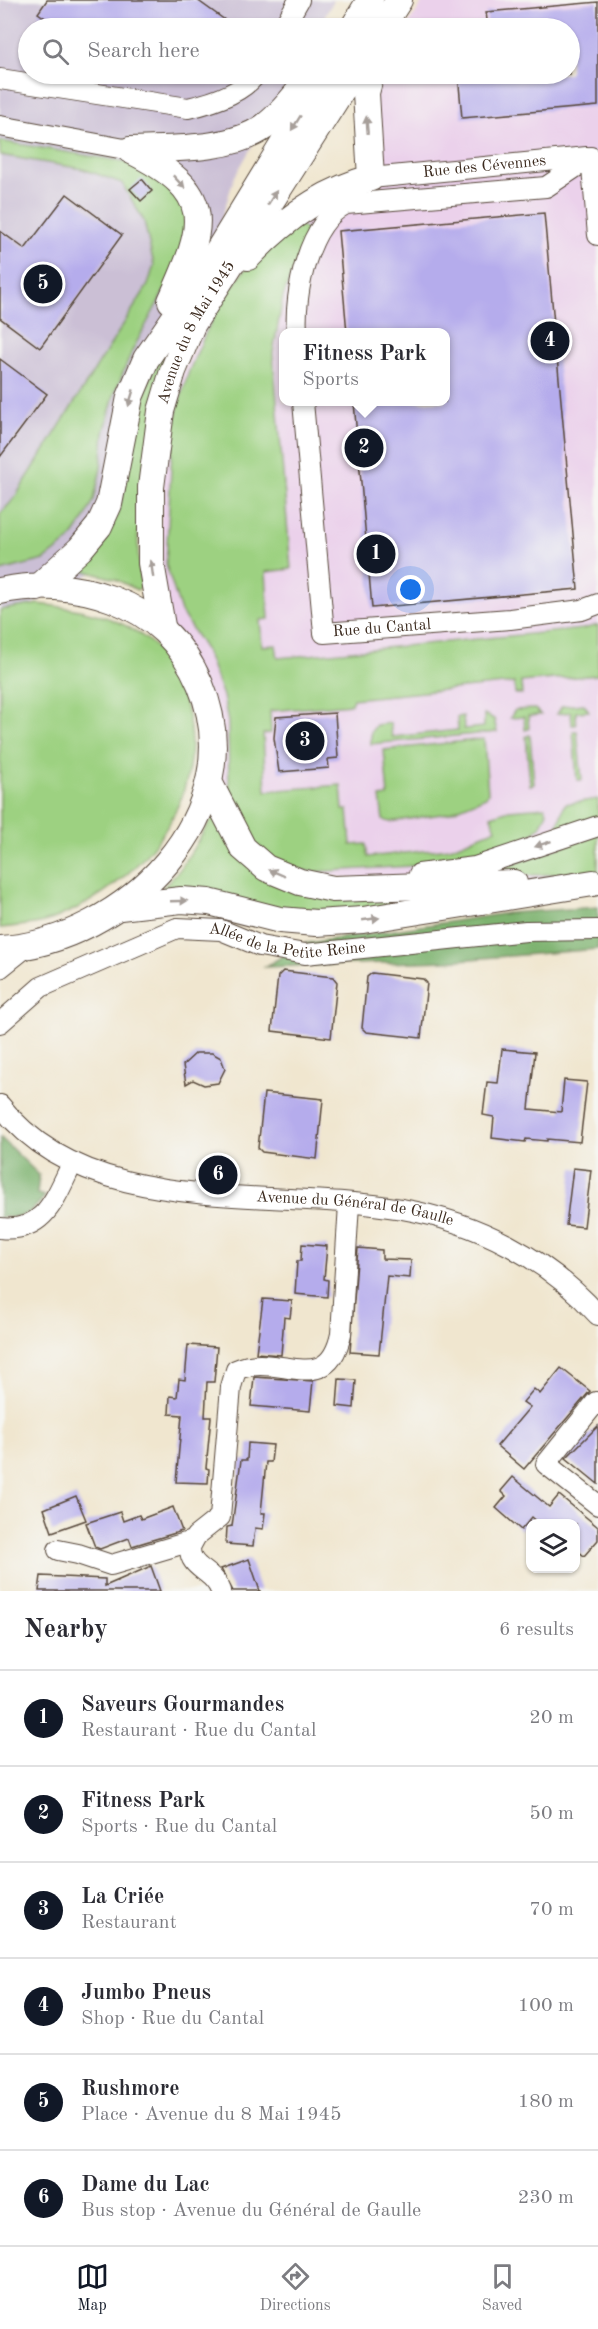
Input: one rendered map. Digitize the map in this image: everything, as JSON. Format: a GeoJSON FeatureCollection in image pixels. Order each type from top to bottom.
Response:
{"type":"FeatureCollection","features":[{"type":"Feature","properties":{"kind":"main road"},"geometry":{"type":"LineString","coordinates":[[359,18],[370,0]]}},
{"type":"Feature","properties":{"kind":"main road"},"geometry":{"type":"LineString","coordinates":[[388,18],[398,2]]}},
{"type":"Feature","properties":{"kind":"main road"},"geometry":{"type":"LineString","coordinates":[[392,18],[398,2]]}},
{"type":"Feature","properties":{"kind":"main road"},"geometry":{"type":"LineString","coordinates":[[130,150],[205,146],[234,139],[264,127],[305,84]]}},
{"type":"Feature","properties":{"kind":"main road","name":"Avenue du 8 Mai 1945"},"geometry":{"type":"LineString","coordinates":[[37,588],[80,549],[99,526],[109,504],[130,397],[146,358],[194,290],[320,84]]}},
{"type":"Feature","properties":{"kind":"main road","name":"Avenue du 8 Mai 1945"},"geometry":{"type":"LineString","coordinates":[[162,626],[151,563],[151,487],[161,411],[173,371],[192,325],[346,84]]}},
{"type":"Feature","properties":{"kind":"main road"},"geometry":{"type":"LineString","coordinates":[[207,301],[268,236],[319,198],[339,187],[371,178],[366,93],[368,84]]}},
{"type":"Feature","properties":{"kind":"main road"},"geometry":{"type":"LineString","coordinates":[[130,150],[161,166],[177,180],[192,198],[198,220],[195,246],[146,358]]}},
{"type":"Feature","properties":{"kind":"main road"},"geometry":{"type":"LineString","coordinates":[[0,591],[69,588],[96,593],[133,607],[162,626],[191,663],[204,694],[211,720],[210,782],[198,816],[180,845],[155,875],[120,907],[66,936],[25,948],[0,949]]}},
{"type":"Feature","properties":{"kind":"main road"},"geometry":{"type":"LineString","coordinates":[[210,782],[243,848],[266,868],[300,882],[333,889],[596,883]]}},
{"type":"Feature","properties":{"kind":"main road"},"geometry":{"type":"LineString","coordinates":[[120,907],[182,900],[209,902],[279,920],[316,923],[363,920],[596,883]]}},
{"type":"Feature","properties":{"kind":"street"},"geometry":{"type":"LineString","coordinates":[[289,18],[299,0]]}},
{"type":"Feature","properties":{"kind":"street"},"geometry":{"type":"LineString","coordinates":[[0,79],[18,82]]}},
{"type":"Feature","properties":{"kind":"street"},"geometry":{"type":"LineString","coordinates":[[32,84],[188,108],[206,104],[246,84]]}},
{"type":"Feature","properties":{"kind":"street"},"geometry":{"type":"LineString","coordinates":[[0,126],[130,150]]}},
{"type":"Feature","properties":{"kind":"street"},"geometry":{"type":"LineString","coordinates":[[297,328],[298,295],[302,272],[324,223],[335,210],[346,204],[546,187],[594,156],[598,235]]}},
{"type":"Feature","properties":{"kind":"street","name":"Rue des Cévennes"},"geometry":{"type":"LineString","coordinates":[[371,178],[594,156]]}},
{"type":"Feature","properties":{"kind":"street","name":"Rue du Cantal"},"geometry":{"type":"LineString","coordinates":[[303,406],[324,633],[510,619],[582,610],[598,604]]}},
{"type":"Feature","properties":{"kind":"street"},"geometry":{"type":"LineString","coordinates":[[333,889],[380,878],[475,867],[598,826]]}},
{"type":"Feature","properties":{"kind":"street","name":"Allée de la Petite Reine"},"geometry":{"type":"LineString","coordinates":[[0,1023],[41,987],[177,928],[221,930],[260,946],[305,954],[526,931],[598,930]]}},
{"type":"Feature","properties":{"kind":"street"},"geometry":{"type":"LineString","coordinates":[[0,968],[25,948]]}},
{"type":"Feature","properties":{"kind":"street","name":"Avenue du Général de Gaulle"},"geometry":{"type":"LineString","coordinates":[[0,1105],[26,1132],[72,1164],[103,1177],[141,1185],[401,1209],[448,1220],[487,1234],[521,1252],[552,1272],[598,1315]]}},
{"type":"Feature","properties":{"kind":"street"},"geometry":{"type":"LineString","coordinates":[[0,1228],[14,1230],[27,1227],[45,1215],[72,1164]]}},
{"type":"Feature","properties":{"kind":"street"},"geometry":{"type":"LineString","coordinates":[[58,1551],[78,1554],[111,1565],[192,1540],[220,1517],[231,1387],[236,1370],[249,1364],[312,1370],[328,1364],[337,1351],[341,1334],[349,1204]]}},
{"type":"Feature","properties":{"kind":"street"},"geometry":{"type":"LineString","coordinates":[[596,1402],[546,1464],[598,1505]]}},
{"type":"Feature","properties":{"kind":"street"},"geometry":{"type":"LineString","coordinates":[[192,1540],[189,1554],[193,1561],[216,1578],[221,1591]]}},
{"type":"Feature","properties":{"kind":"shaded area"},"geometry":{"type":"Polygon","coordinates":[[[0,0],[334,0],[324,18],[18,18],[18,84],[287,84],[234,178],[118,560],[0,620],[0,0]]]}},
{"type":"Feature","properties":{"kind":"shaded area"},"geometry":{"type":"Polygon","coordinates":[[[424,0],[598,0],[598,880],[478,886],[302,875],[216,780],[218,743],[167,623],[158,562],[167,409],[213,303],[271,241],[359,185],[372,97],[378,84],[580,84],[580,18],[412,18],[424,0]]]}},
{"type":"Feature","properties":{"kind":"green space"},"geometry":{"type":"Polygon","coordinates":[[[0,141],[126,162],[172,186],[189,219],[177,267],[132,351],[114,395],[104,433],[101,468],[94,500],[85,518],[70,540],[44,560],[0,571],[0,514],[14,499],[148,285],[154,265],[144,221],[122,183],[83,169],[0,155],[0,141]]]}},
{"type":"Feature","properties":{"kind":"green space"},"geometry":{"type":"Polygon","coordinates":[[[298,223],[308,231],[283,297],[273,353],[291,569],[266,572],[269,619],[260,620],[262,646],[276,645],[278,658],[583,629],[598,625],[598,675],[521,682],[522,694],[515,694],[514,683],[353,699],[351,704],[270,711],[271,733],[263,734],[266,791],[341,785],[343,810],[348,810],[351,845],[366,844],[368,857],[450,848],[496,829],[491,816],[509,810],[545,807],[547,812],[540,827],[525,840],[473,858],[445,864],[312,872],[280,866],[254,845],[229,793],[228,722],[223,696],[206,651],[181,612],[166,565],[172,449],[178,406],[189,371],[227,293],[247,267],[298,223]]]}},
{"type":"Feature","properties":{"kind":"green space"},"geometry":{"type":"Polygon","coordinates":[[[172,333],[152,426],[141,493],[138,557],[142,586],[137,590],[115,579],[78,569],[95,553],[108,535],[117,515],[147,386],[172,333]]]}},
{"type":"Feature","properties":{"kind":"green space"},"geometry":{"type":"Polygon","coordinates":[[[38,604],[97,614],[111,619],[137,632],[157,648],[169,664],[182,691],[191,745],[187,778],[177,808],[161,836],[116,884],[88,902],[51,920],[0,928],[0,610],[38,604]]]}},
{"type":"Feature","properties":{"kind":"green space"},"geometry":{"type":"Polygon","coordinates":[[[584,704],[589,711],[576,712],[576,725],[572,725],[571,712],[557,714],[562,706],[584,704]]]}},
{"type":"Feature","properties":{"kind":"green space"},"geometry":{"type":"Polygon","coordinates":[[[535,709],[541,715],[528,716],[529,729],[525,730],[524,717],[510,718],[515,710],[535,709]]]}},
{"type":"Feature","properties":{"kind":"green space"},"geometry":{"type":"Polygon","coordinates":[[[484,714],[494,719],[497,732],[371,744],[371,732],[376,725],[390,723],[392,737],[458,730],[457,717],[463,716],[464,729],[484,727],[484,714]]]}},
{"type":"Feature","properties":{"kind":"green space"},"geometry":{"type":"Polygon","coordinates":[[[573,731],[577,731],[582,780],[577,780],[573,731]]]}},
{"type":"Feature","properties":{"kind":"green space"},"geometry":{"type":"Polygon","coordinates":[[[530,735],[534,784],[530,785],[526,736],[530,735]]]}},
{"type":"Feature","properties":{"kind":"green space"},"geometry":{"type":"Polygon","coordinates":[[[484,739],[488,793],[486,797],[448,813],[390,822],[383,820],[380,797],[388,796],[384,750],[484,739]]]}},
{"type":"Feature","properties":{"kind":"green space"},"geometry":{"type":"Polygon","coordinates":[[[598,799],[598,819],[556,830],[565,804],[598,799]]]}},
{"type":"Feature","properties":{"kind":"green space"},"geometry":{"type":"Polygon","coordinates":[[[213,817],[254,868],[388,896],[391,902],[389,908],[312,913],[161,890],[181,868],[213,817]]]}},
{"type":"Feature","properties":{"kind":"green space"},"geometry":{"type":"Polygon","coordinates":[[[598,833],[598,872],[475,878],[598,833]]]}},
{"type":"Feature","properties":{"kind":"green space"},"geometry":{"type":"Polygon","coordinates":[[[598,907],[598,949],[446,961],[265,967],[302,944],[508,913],[598,907]]]}},
{"type":"Feature","properties":{"kind":"green space"},"geometry":{"type":"Polygon","coordinates":[[[0,1137],[39,1175],[37,1194],[45,1196],[35,1207],[21,1216],[0,1217],[0,1137]]]}},
{"type":"Feature","properties":{"kind":"building"},"geometry":{"type":"Polygon","coordinates":[[[47,0],[197,0],[222,18],[45,18],[38,13],[47,0]]]}},
{"type":"Feature","properties":{"kind":"building"},"geometry":{"type":"Polygon","coordinates":[[[598,2],[598,106],[462,118],[459,84],[580,84],[580,18],[487,18],[486,12],[598,2]]]}},
{"type":"Feature","properties":{"kind":"building"},"geometry":{"type":"Polygon","coordinates":[[[142,179],[152,191],[141,201],[130,189],[142,179]]]}},
{"type":"Feature","properties":{"kind":"building"},"geometry":{"type":"Polygon","coordinates":[[[67,194],[122,235],[40,348],[0,318],[0,231],[25,249],[67,194]]]}},
{"type":"Feature","properties":{"kind":"building"},"geometry":{"type":"Polygon","coordinates":[[[544,213],[578,589],[372,608],[354,406],[450,406],[450,328],[347,328],[338,231],[544,213]]]}},
{"type":"Feature","properties":{"kind":"building"},"geometry":{"type":"Polygon","coordinates":[[[0,359],[47,394],[0,457],[0,359]]]}},
{"type":"Feature","properties":{"kind":"building"},"geometry":{"type":"Polygon","coordinates":[[[335,713],[338,758],[328,759],[329,768],[279,772],[274,738],[276,717],[335,713]]]}},
{"type":"Feature","properties":{"kind":"building"},"geometry":{"type":"Polygon","coordinates":[[[283,971],[333,977],[337,982],[331,1038],[272,1031],[278,976],[283,971]]]}},
{"type":"Feature","properties":{"kind":"building"},"geometry":{"type":"Polygon","coordinates":[[[372,973],[423,979],[427,983],[421,1038],[366,1032],[362,1028],[367,977],[372,973]]]}},
{"type":"Feature","properties":{"kind":"building"},"geometry":{"type":"Polygon","coordinates":[[[502,1049],[535,1052],[529,1109],[561,1112],[564,1080],[587,1082],[580,1142],[526,1139],[525,1142],[492,1138],[494,1117],[483,1115],[487,1082],[498,1083],[502,1049]]]}},
{"type":"Feature","properties":{"kind":"building"},"geometry":{"type":"Polygon","coordinates":[[[196,1053],[212,1053],[221,1058],[225,1069],[218,1083],[204,1085],[193,1080],[186,1084],[183,1065],[196,1053]]]}},
{"type":"Feature","properties":{"kind":"building"},"geometry":{"type":"Polygon","coordinates":[[[264,1093],[323,1099],[317,1159],[262,1152],[258,1148],[264,1093]]]}},
{"type":"Feature","properties":{"kind":"building"},"geometry":{"type":"Polygon","coordinates":[[[573,1168],[591,1170],[584,1227],[566,1225],[573,1168]]]}},
{"type":"Feature","properties":{"kind":"building"},"geometry":{"type":"Polygon","coordinates":[[[302,1244],[327,1246],[324,1279],[328,1280],[327,1297],[295,1294],[297,1261],[301,1261],[302,1244]]]}},
{"type":"Feature","properties":{"kind":"building"},"geometry":{"type":"Polygon","coordinates":[[[358,1248],[382,1250],[382,1259],[411,1260],[410,1278],[387,1276],[379,1354],[350,1352],[358,1248]]]}},
{"type":"Feature","properties":{"kind":"building"},"geometry":{"type":"Polygon","coordinates":[[[263,1299],[292,1301],[290,1318],[284,1317],[281,1355],[256,1353],[263,1299]]]}},
{"type":"Feature","properties":{"kind":"building"},"geometry":{"type":"Polygon","coordinates":[[[188,1345],[217,1347],[214,1382],[207,1382],[205,1417],[211,1417],[206,1468],[209,1469],[208,1483],[176,1482],[182,1415],[169,1414],[170,1396],[177,1397],[179,1379],[185,1380],[188,1345]]]}},
{"type":"Feature","properties":{"kind":"building"},"geometry":{"type":"Polygon","coordinates":[[[561,1368],[590,1391],[524,1469],[497,1446],[530,1407],[523,1402],[534,1389],[540,1394],[561,1368]]]}},
{"type":"Feature","properties":{"kind":"building"},"geometry":{"type":"Polygon","coordinates":[[[254,1377],[313,1381],[310,1411],[251,1406],[254,1377]]]}},
{"type":"Feature","properties":{"kind":"building"},"geometry":{"type":"Polygon","coordinates":[[[339,1379],[356,1380],[354,1408],[337,1406],[339,1379]]]}},
{"type":"Feature","properties":{"kind":"building"},"geometry":{"type":"Polygon","coordinates":[[[598,1426],[598,1484],[566,1458],[598,1426]]]}},
{"type":"Feature","properties":{"kind":"building"},"geometry":{"type":"Polygon","coordinates":[[[248,1443],[273,1445],[271,1462],[266,1462],[261,1513],[265,1513],[263,1529],[255,1528],[253,1546],[226,1544],[227,1527],[232,1526],[241,1460],[247,1460],[248,1443]]]}},
{"type":"Feature","properties":{"kind":"building"},"geometry":{"type":"Polygon","coordinates":[[[513,1477],[549,1507],[559,1495],[598,1527],[598,1540],[584,1556],[580,1552],[580,1519],[534,1519],[532,1517],[526,1519],[526,1524],[521,1530],[496,1508],[506,1496],[501,1491],[513,1477]]]}},
{"type":"Feature","properties":{"kind":"building"},"geometry":{"type":"Polygon","coordinates":[[[76,1496],[86,1520],[52,1532],[44,1509],[76,1496]]]}},
{"type":"Feature","properties":{"kind":"building"},"geometry":{"type":"Polygon","coordinates":[[[173,1507],[182,1531],[132,1546],[129,1538],[100,1549],[95,1547],[86,1523],[120,1512],[123,1521],[139,1515],[141,1519],[173,1507]]]}},
{"type":"Feature","properties":{"kind":"building"},"geometry":{"type":"Polygon","coordinates":[[[249,1559],[260,1591],[233,1591],[221,1569],[249,1559]]]}},
{"type":"Feature","properties":{"kind":"building"},"geometry":{"type":"Polygon","coordinates":[[[151,1566],[160,1591],[39,1591],[41,1576],[105,1579],[105,1586],[151,1566]]]}},
{"type":"Feature","properties":{"kind":"place","name":"Rushmore"},"geometry":{"type":"Point","coordinates":[43,284]}},
{"type":"Feature","properties":{"kind":"place","name":"Jumbo Pneus"},"geometry":{"type":"Point","coordinates":[550,341]}},
{"type":"Feature","properties":{"kind":"place","name":"Fitness Park"},"geometry":{"type":"Point","coordinates":[364,448]}},
{"type":"Feature","properties":{"kind":"place","name":"Saveurs Gourmandes"},"geometry":{"type":"Point","coordinates":[376,554]}},
{"type":"Feature","properties":{"kind":"place","name":"La Criée"},"geometry":{"type":"Point","coordinates":[305,741]}},
{"type":"Feature","properties":{"kind":"place","name":"Dame du Lac"},"geometry":{"type":"Point","coordinates":[218,1175]}}]}
